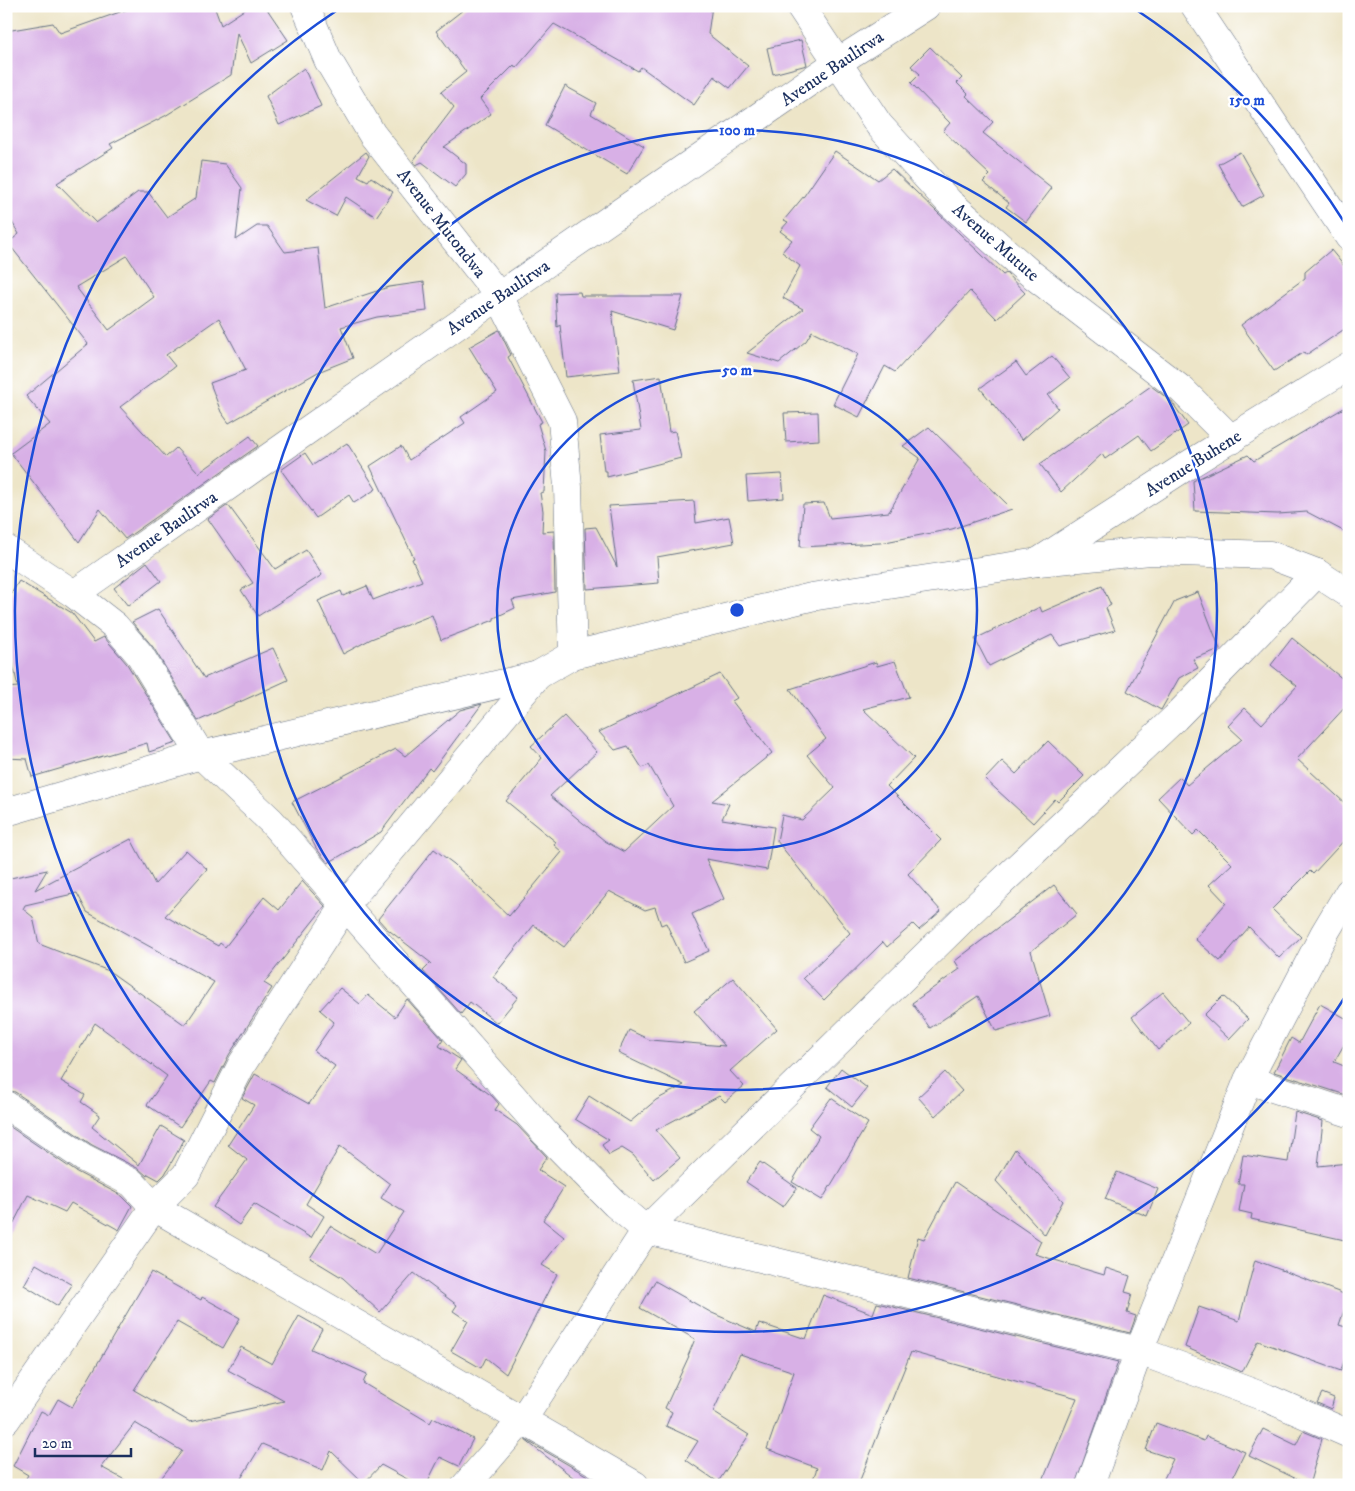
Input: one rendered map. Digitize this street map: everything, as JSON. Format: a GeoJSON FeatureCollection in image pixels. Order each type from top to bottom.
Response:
{"type":"FeatureCollection","features":[{"type":"Feature","properties":{"kind":"street","name":"Avenue Mutondwa"},"geometry":{"type":"LineString","coordinates":[[305,6],[328,60],[372,134],[499,296],[562,421],[568,486],[573,655]]}},
{"type":"Feature","properties":{"kind":"street","name":"Avenue Mutute"},"geometry":{"type":"LineString","coordinates":[[800,6],[879,125],[949,202],[1030,273],[1182,390],[1232,440]]}},
{"type":"Feature","properties":{"kind":"street","name":"Avenue Baulirwa"},"geometry":{"type":"LineString","coordinates":[[74,594],[499,296],[838,62],[926,6]]}},
{"type":"Feature","properties":{"kind":"street"},"geometry":{"type":"LineString","coordinates":[[1196,6],[1349,237]]}},
{"type":"Feature","properties":{"kind":"street","name":"Avenue Buhene"},"geometry":{"type":"LineString","coordinates":[[1038,562],[1349,366]]}},
{"type":"Feature","properties":{"kind":"street"},"geometry":{"type":"LineString","coordinates":[[6,549],[74,594],[115,626],[140,655],[201,755],[271,821],[346,904],[546,1134],[615,1204],[646,1230],[1139,1351],[1267,1398],[1349,1434]]}},
{"type":"Feature","properties":{"kind":"street"},"geometry":{"type":"LineString","coordinates":[[6,812],[201,755],[538,675],[573,655],[811,597],[1038,562],[1150,551],[1215,551],[1270,554],[1317,573],[1349,594]]}},
{"type":"Feature","properties":{"kind":"street"},"geometry":{"type":"LineString","coordinates":[[466,1485],[523,1420],[646,1230],[968,914],[1175,718],[1317,573]]}},
{"type":"Feature","properties":{"kind":"street"},"geometry":{"type":"LineString","coordinates":[[6,1420],[154,1207],[186,1175],[242,1064],[346,904],[538,675]]}},
{"type":"Feature","properties":{"kind":"street"},"geometry":{"type":"LineString","coordinates":[[1090,1485],[1139,1351],[1248,1080],[1324,934],[1349,892]]}},
{"type":"Feature","properties":{"kind":"street"},"geometry":{"type":"LineString","coordinates":[[1248,1080],[1349,1113]]}},
{"type":"Feature","properties":{"kind":"street"},"geometry":{"type":"LineString","coordinates":[[6,1105],[84,1158],[132,1183],[154,1207],[635,1485]]}},
{"type":"Feature","properties":{"kind":"building"},"geometry":{"type":"Polygon","coordinates":[[[137,6],[214,6],[221,25],[250,6],[265,6],[288,40],[251,63],[237,33],[231,75],[165,116],[110,144],[113,148],[57,183],[96,223],[138,192],[148,192],[167,217],[196,198],[201,161],[225,164],[242,188],[236,240],[257,226],[267,226],[285,252],[318,248],[325,308],[389,287],[424,282],[427,311],[377,317],[341,327],[353,358],[318,372],[229,423],[221,412],[210,383],[246,370],[219,318],[166,355],[175,366],[120,407],[166,457],[176,448],[199,473],[250,436],[258,446],[125,539],[100,509],[79,542],[11,453],[50,424],[26,396],[88,344],[8,243],[19,234],[6,212],[6,31],[53,23],[60,33],[137,6]],[[127,256],[76,287],[109,330],[154,297],[127,256]]]}},
{"type":"Feature","properties":{"kind":"building"},"geometry":{"type":"Polygon","coordinates":[[[468,6],[712,6],[708,34],[748,66],[730,88],[714,76],[694,105],[641,67],[638,71],[554,24],[516,68],[514,65],[480,99],[491,114],[444,147],[466,164],[466,174],[455,187],[422,162],[416,165],[413,161],[454,107],[441,92],[466,72],[436,31],[468,6]]]}},
{"type":"Feature","properties":{"kind":"building"},"geometry":{"type":"Polygon","coordinates":[[[801,40],[807,65],[773,74],[767,48],[801,40]]]}},
{"type":"Feature","properties":{"kind":"building"},"geometry":{"type":"Polygon","coordinates":[[[930,47],[962,78],[957,83],[968,94],[966,96],[993,122],[983,133],[1052,188],[1026,222],[1006,207],[1009,203],[983,182],[990,175],[943,131],[950,123],[911,83],[920,74],[911,66],[930,47]]]}},
{"type":"Feature","properties":{"kind":"building"},"geometry":{"type":"Polygon","coordinates":[[[304,68],[321,106],[279,125],[266,96],[304,68]]]}},
{"type":"Feature","properties":{"kind":"building"},"geometry":{"type":"Polygon","coordinates":[[[565,86],[596,103],[591,114],[644,146],[627,174],[545,125],[565,86]]]}},
{"type":"Feature","properties":{"kind":"building"},"geometry":{"type":"Polygon","coordinates":[[[835,151],[878,180],[892,169],[1003,275],[1006,273],[1025,293],[997,319],[970,291],[895,372],[885,366],[859,417],[833,404],[858,354],[812,331],[806,341],[779,363],[747,353],[803,309],[783,298],[800,266],[782,252],[792,240],[780,231],[788,222],[784,220],[804,196],[835,151]]]}},
{"type":"Feature","properties":{"kind":"building"},"geometry":{"type":"Polygon","coordinates":[[[366,152],[369,156],[358,176],[368,181],[371,177],[393,192],[376,217],[346,197],[336,216],[306,200],[366,152]]]}},
{"type":"Feature","properties":{"kind":"building"},"geometry":{"type":"Polygon","coordinates":[[[1240,152],[1264,195],[1242,207],[1218,164],[1240,152]]]}},
{"type":"Feature","properties":{"kind":"building"},"geometry":{"type":"Polygon","coordinates":[[[1331,250],[1349,272],[1349,326],[1306,355],[1304,352],[1274,371],[1241,325],[1305,278],[1305,272],[1331,250]]]}},
{"type":"Feature","properties":{"kind":"building"},"geometry":{"type":"Polygon","coordinates":[[[580,292],[581,296],[683,296],[673,330],[612,311],[620,371],[566,377],[560,325],[557,327],[555,293],[580,292]]]}},
{"type":"Feature","properties":{"kind":"building"},"geometry":{"type":"Polygon","coordinates":[[[499,330],[511,355],[508,357],[542,422],[538,424],[546,451],[544,492],[540,493],[543,511],[542,532],[554,531],[555,592],[512,600],[515,608],[494,618],[494,620],[441,640],[432,615],[371,639],[343,654],[318,601],[341,591],[343,596],[367,586],[373,600],[422,581],[412,559],[414,558],[370,466],[401,446],[409,460],[465,423],[461,417],[497,392],[469,347],[499,330]]]}},
{"type":"Feature","properties":{"kind":"building"},"geometry":{"type":"Polygon","coordinates":[[[1052,356],[1070,378],[1048,395],[1058,408],[1022,440],[980,388],[1016,362],[1026,376],[1052,356]]]}},
{"type":"Feature","properties":{"kind":"building"},"geometry":{"type":"Polygon","coordinates":[[[661,376],[669,432],[675,431],[681,458],[607,477],[607,471],[604,471],[600,435],[641,430],[633,380],[661,376]]]}},
{"type":"Feature","properties":{"kind":"building"},"geometry":{"type":"Polygon","coordinates":[[[1151,386],[1171,401],[1188,425],[1151,451],[1139,435],[1105,459],[1102,454],[1061,492],[1040,464],[1151,386]]]}},
{"type":"Feature","properties":{"kind":"building"},"geometry":{"type":"Polygon","coordinates":[[[1349,405],[1349,534],[1307,512],[1278,514],[1195,511],[1193,481],[1248,455],[1254,461],[1349,405]]]}},
{"type":"Feature","properties":{"kind":"building"},"geometry":{"type":"Polygon","coordinates":[[[818,412],[819,440],[786,442],[784,413],[818,412]]]}},
{"type":"Feature","properties":{"kind":"building"},"geometry":{"type":"Polygon","coordinates":[[[929,427],[1012,509],[952,529],[880,543],[800,547],[803,504],[824,503],[830,518],[889,512],[920,458],[903,446],[929,427]]]}},
{"type":"Feature","properties":{"kind":"building"},"geometry":{"type":"Polygon","coordinates":[[[347,443],[376,489],[354,503],[349,495],[316,518],[281,470],[305,453],[313,465],[347,443]]]}},
{"type":"Feature","properties":{"kind":"building"},"geometry":{"type":"Polygon","coordinates":[[[782,474],[784,498],[748,501],[746,476],[782,474]]]}},
{"type":"Feature","properties":{"kind":"building"},"geometry":{"type":"Polygon","coordinates":[[[694,501],[696,523],[729,517],[734,543],[657,557],[659,583],[587,589],[585,528],[596,527],[617,567],[609,506],[694,501]]]}},
{"type":"Feature","properties":{"kind":"building"},"geometry":{"type":"Polygon","coordinates":[[[228,505],[275,569],[306,550],[322,575],[258,616],[241,590],[253,583],[208,519],[228,505]]]}},
{"type":"Feature","properties":{"kind":"building"},"geometry":{"type":"Polygon","coordinates":[[[147,562],[161,581],[128,606],[114,588],[147,562]]]}},
{"type":"Feature","properties":{"kind":"building"},"geometry":{"type":"Polygon","coordinates":[[[19,581],[72,613],[94,642],[104,637],[127,664],[176,743],[149,752],[147,743],[32,777],[27,759],[6,758],[6,688],[18,687],[6,634],[6,602],[19,581]]]}},
{"type":"Feature","properties":{"kind":"building"},"geometry":{"type":"Polygon","coordinates":[[[1102,586],[1111,605],[1106,608],[1115,630],[1060,646],[1052,635],[989,666],[975,639],[1040,607],[1042,612],[1102,586]]]}},
{"type":"Feature","properties":{"kind":"building"},"geometry":{"type":"Polygon","coordinates":[[[1198,592],[1220,649],[1193,659],[1198,668],[1179,678],[1161,710],[1127,691],[1175,601],[1198,592]]]}},
{"type":"Feature","properties":{"kind":"building"},"geometry":{"type":"Polygon","coordinates":[[[158,609],[204,678],[273,648],[288,680],[198,721],[153,647],[132,622],[158,609]]]}},
{"type":"Feature","properties":{"kind":"building"},"geometry":{"type":"Polygon","coordinates":[[[1292,638],[1349,684],[1349,703],[1297,759],[1349,807],[1349,835],[1313,874],[1310,871],[1272,909],[1301,937],[1279,958],[1249,927],[1220,961],[1195,939],[1226,903],[1209,885],[1232,864],[1198,830],[1193,835],[1158,798],[1180,777],[1187,785],[1242,739],[1228,726],[1245,708],[1262,724],[1297,686],[1271,665],[1292,638]]]}},
{"type":"Feature","properties":{"kind":"building"},"geometry":{"type":"Polygon","coordinates":[[[895,661],[909,697],[863,709],[914,758],[887,786],[941,840],[908,874],[941,911],[919,930],[913,924],[887,947],[883,942],[824,1000],[803,978],[850,933],[777,841],[782,815],[802,820],[835,788],[807,755],[826,739],[790,689],[876,662],[877,666],[895,661]]]}},
{"type":"Feature","properties":{"kind":"building"},"geometry":{"type":"Polygon","coordinates":[[[720,674],[737,698],[732,701],[772,753],[712,801],[729,804],[722,819],[774,827],[767,870],[706,859],[724,899],[692,914],[709,951],[684,962],[666,923],[661,925],[655,907],[645,910],[609,891],[564,947],[534,925],[493,977],[518,997],[497,1023],[470,1002],[461,1014],[423,971],[431,963],[386,928],[378,919],[434,849],[454,864],[509,916],[562,852],[554,845],[556,842],[506,801],[542,758],[531,746],[564,716],[597,752],[550,796],[605,841],[624,852],[673,806],[649,765],[642,768],[628,746],[615,750],[599,732],[720,674]]]}},
{"type":"Feature","properties":{"kind":"building"},"geometry":{"type":"Polygon","coordinates":[[[482,704],[432,771],[429,768],[381,832],[328,863],[316,848],[292,802],[396,749],[405,756],[460,710],[482,704]]]}},
{"type":"Feature","properties":{"kind":"building"},"geometry":{"type":"Polygon","coordinates":[[[1048,741],[1084,776],[1058,802],[1055,799],[1033,823],[985,779],[1002,761],[1016,774],[1048,741]]]}},
{"type":"Feature","properties":{"kind":"building"},"geometry":{"type":"Polygon","coordinates":[[[131,839],[155,884],[186,850],[207,869],[165,916],[218,946],[220,943],[225,947],[264,897],[279,910],[302,881],[325,906],[264,983],[272,988],[229,1055],[215,1083],[211,1081],[180,1127],[147,1105],[167,1076],[95,1023],[61,1081],[85,1095],[81,1102],[100,1115],[92,1127],[139,1165],[161,1126],[184,1140],[165,1174],[159,1180],[148,1174],[147,1176],[139,1169],[92,1145],[15,1092],[6,1090],[6,879],[47,870],[35,890],[131,839]],[[77,893],[25,905],[23,909],[33,917],[39,944],[109,971],[185,1025],[214,982],[87,912],[77,893]]]}},
{"type":"Feature","properties":{"kind":"building"},"geometry":{"type":"Polygon","coordinates":[[[1054,885],[1077,914],[1031,951],[1050,1016],[996,1031],[978,996],[930,1028],[912,1003],[960,969],[955,961],[1054,885]]]}},
{"type":"Feature","properties":{"kind":"building"},"geometry":{"type":"Polygon","coordinates":[[[733,978],[777,1029],[730,1071],[744,1086],[725,1102],[719,1096],[656,1130],[680,1158],[654,1180],[633,1155],[622,1148],[609,1155],[602,1145],[609,1140],[575,1119],[589,1096],[630,1122],[656,1100],[684,1085],[618,1053],[629,1030],[650,1040],[725,1046],[694,1011],[733,978]]]}},
{"type":"Feature","properties":{"kind":"building"},"geometry":{"type":"Polygon","coordinates":[[[340,988],[360,1004],[368,995],[395,1017],[407,999],[443,1040],[439,1046],[461,1060],[455,1069],[492,1096],[499,1104],[495,1110],[517,1125],[547,1157],[538,1170],[564,1187],[543,1220],[564,1237],[542,1265],[557,1274],[506,1374],[486,1358],[481,1368],[451,1351],[468,1321],[453,1311],[457,1305],[414,1273],[380,1312],[343,1278],[310,1258],[330,1226],[376,1254],[404,1212],[381,1198],[390,1184],[340,1146],[306,1204],[324,1216],[311,1238],[254,1204],[239,1225],[213,1207],[247,1160],[228,1145],[254,1105],[242,1098],[255,1074],[309,1104],[335,1066],[314,1051],[334,1022],[320,1010],[340,988]]]}},
{"type":"Feature","properties":{"kind":"building"},"geometry":{"type":"Polygon","coordinates":[[[1163,992],[1189,1023],[1158,1050],[1132,1017],[1163,992]]]}},
{"type":"Feature","properties":{"kind":"building"},"geometry":{"type":"Polygon","coordinates":[[[1223,996],[1248,1019],[1229,1039],[1204,1015],[1223,996]]]}},
{"type":"Feature","properties":{"kind":"building"},"geometry":{"type":"Polygon","coordinates":[[[1320,1004],[1349,1020],[1349,1036],[1334,1062],[1349,1068],[1349,1096],[1274,1072],[1291,1038],[1299,1043],[1320,1004]]]}},
{"type":"Feature","properties":{"kind":"building"},"geometry":{"type":"Polygon","coordinates":[[[841,1068],[867,1088],[852,1107],[827,1087],[841,1068]]]}},
{"type":"Feature","properties":{"kind":"building"},"geometry":{"type":"Polygon","coordinates":[[[945,1072],[962,1091],[935,1116],[918,1097],[945,1072]]]}},
{"type":"Feature","properties":{"kind":"building"},"geometry":{"type":"Polygon","coordinates":[[[831,1098],[868,1123],[822,1200],[792,1182],[819,1136],[809,1128],[831,1098]]]}},
{"type":"Feature","properties":{"kind":"building"},"geometry":{"type":"Polygon","coordinates":[[[1295,1112],[1323,1121],[1318,1166],[1349,1163],[1349,1241],[1251,1219],[1252,1214],[1239,1211],[1244,1184],[1238,1184],[1243,1155],[1288,1162],[1295,1112]]]}},
{"type":"Feature","properties":{"kind":"building"},"geometry":{"type":"Polygon","coordinates":[[[6,1124],[75,1171],[122,1196],[132,1206],[119,1230],[71,1203],[65,1212],[28,1195],[6,1238],[6,1124]]]}},
{"type":"Feature","properties":{"kind":"building"},"geometry":{"type":"Polygon","coordinates":[[[1015,1149],[1063,1201],[1045,1235],[996,1181],[1015,1149]]]}},
{"type":"Feature","properties":{"kind":"building"},"geometry":{"type":"Polygon","coordinates":[[[760,1162],[797,1188],[783,1207],[746,1182],[760,1162]]]}},
{"type":"Feature","properties":{"kind":"building"},"geometry":{"type":"Polygon","coordinates":[[[1117,1172],[1158,1189],[1147,1216],[1105,1199],[1117,1172]]]}},
{"type":"Feature","properties":{"kind":"building"},"geometry":{"type":"Polygon","coordinates":[[[955,1182],[1041,1241],[1035,1254],[1104,1275],[1106,1268],[1130,1276],[1125,1292],[1132,1294],[1127,1313],[1136,1316],[1130,1333],[908,1278],[918,1237],[924,1239],[955,1182]]]}},
{"type":"Feature","properties":{"kind":"building"},"geometry":{"type":"Polygon","coordinates":[[[1255,1260],[1349,1296],[1339,1325],[1349,1328],[1349,1343],[1341,1371],[1258,1341],[1242,1372],[1185,1347],[1199,1307],[1239,1321],[1255,1260]]]}},
{"type":"Feature","properties":{"kind":"building"},"geometry":{"type":"Polygon","coordinates":[[[36,1264],[72,1285],[58,1306],[24,1285],[36,1264]]]}},
{"type":"Feature","properties":{"kind":"building"},"geometry":{"type":"Polygon","coordinates":[[[151,1272],[201,1300],[202,1297],[240,1318],[223,1348],[177,1322],[134,1390],[190,1422],[284,1401],[228,1370],[241,1347],[272,1364],[299,1316],[322,1329],[311,1349],[367,1374],[363,1383],[430,1423],[433,1418],[473,1439],[459,1466],[440,1457],[426,1485],[418,1485],[381,1465],[364,1483],[331,1451],[323,1470],[262,1444],[237,1485],[156,1485],[182,1451],[135,1423],[101,1467],[134,1485],[22,1485],[28,1475],[13,1466],[41,1411],[49,1415],[58,1399],[72,1407],[151,1272]]]}},
{"type":"Feature","properties":{"kind":"building"},"geometry":{"type":"Polygon","coordinates":[[[655,1281],[712,1313],[756,1332],[759,1323],[806,1339],[823,1295],[873,1314],[877,1303],[1118,1362],[1075,1485],[1041,1485],[1077,1398],[911,1352],[858,1485],[811,1485],[817,1468],[767,1449],[794,1372],[740,1354],[713,1412],[749,1435],[718,1482],[686,1460],[698,1441],[666,1426],[672,1412],[665,1408],[695,1339],[640,1308],[655,1281]]]}},
{"type":"Feature","properties":{"kind":"building"},"geometry":{"type":"Polygon","coordinates":[[[1322,1393],[1334,1398],[1331,1409],[1317,1403],[1322,1393]]]}},
{"type":"Feature","properties":{"kind":"building"},"geometry":{"type":"Polygon","coordinates":[[[1156,1423],[1204,1441],[1206,1436],[1245,1452],[1229,1485],[1161,1485],[1173,1459],[1146,1450],[1156,1423]]]}},
{"type":"Feature","properties":{"kind":"building"},"geometry":{"type":"Polygon","coordinates":[[[1263,1429],[1296,1445],[1303,1431],[1322,1439],[1309,1485],[1249,1456],[1263,1429]]]}},
{"type":"Feature","properties":{"kind":"building"},"geometry":{"type":"Polygon","coordinates":[[[526,1440],[603,1485],[583,1485],[526,1440]]]}}]}
